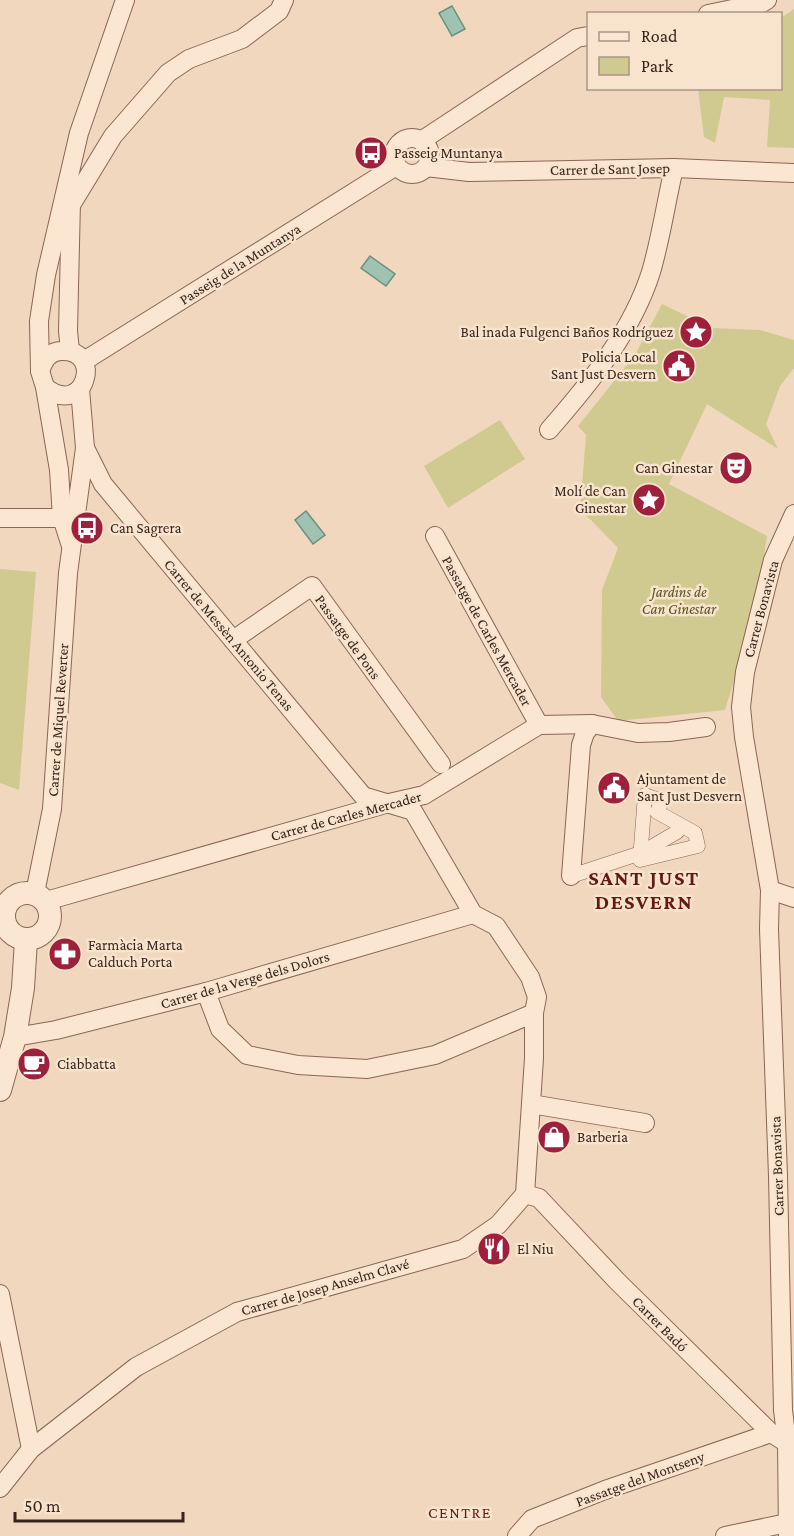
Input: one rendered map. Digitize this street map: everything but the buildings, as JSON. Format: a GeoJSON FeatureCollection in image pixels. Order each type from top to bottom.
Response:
{"type":"FeatureCollection","features":[{"type":"Feature","properties":{"kind":"street"},"geometry":{"type":"LineString","coordinates":[[77,356],[56,351],[45,359],[43,379],[53,393],[62,396],[80,389],[87,371],[77,356],[68,331],[71,170],[79,133],[125,0]]}},
{"type":"Feature","properties":{"kind":"street"},"geometry":{"type":"LineString","coordinates":[[71,205],[113,136],[168,73],[189,59],[242,39],[279,10],[284,0]]}},
{"type":"Feature","properties":{"kind":"street"},"geometry":{"type":"LineString","coordinates":[[718,12],[767,0]]}},
{"type":"Feature","properties":{"kind":"street"},"geometry":{"type":"LineString","coordinates":[[421,141],[578,38],[587,36]]}},
{"type":"Feature","properties":{"kind":"street"},"geometry":{"type":"LineString","coordinates":[[412,138],[421,141],[429,153],[426,167],[417,174],[405,174],[396,166],[393,157],[396,148],[402,141],[412,138]]}},
{"type":"Feature","properties":{"kind":"street","name":"Passeig de la Muntanya"},"geometry":{"type":"LineString","coordinates":[[77,356],[396,166]]}},
{"type":"Feature","properties":{"kind":"street","name":"Carrer de Sant Josep"},"geometry":{"type":"LineString","coordinates":[[426,167],[469,172],[674,168],[794,173]]}},
{"type":"Feature","properties":{"kind":"street"},"geometry":{"type":"LineString","coordinates":[[549,430],[593,379],[629,322],[651,272],[674,168]]}},
{"type":"Feature","properties":{"kind":"street","name":"Carrer de Miquel Reverter"},"geometry":{"type":"LineString","coordinates":[[71,170],[46,275],[39,321],[43,379],[59,470],[62,518],[71,546]]}},
{"type":"Feature","properties":{"kind":"street","name":"Carrer de Miquel Reverter"},"geometry":{"type":"LineString","coordinates":[[40,897],[52,809],[71,546],[85,448],[80,389]]}},
{"type":"Feature","properties":{"kind":"street","name":"Carrer de Messèn Antonio Tenas"},"geometry":{"type":"LineString","coordinates":[[85,448],[103,483],[363,795],[389,803]]}},
{"type":"Feature","properties":{"kind":"street","name":"Carrer Bonavista"},"geometry":{"type":"LineString","coordinates":[[788,1530],[783,1410],[786,1176],[769,929],[770,890],[741,707],[745,672],[772,560],[788,541],[794,514]]}},
{"type":"Feature","properties":{"kind":"street"},"geometry":{"type":"LineString","coordinates":[[0,519],[62,518]]}},
{"type":"Feature","properties":{"kind":"street","name":"Passatge de Carles Mercader"},"geometry":{"type":"LineString","coordinates":[[435,536],[540,726]]}},
{"type":"Feature","properties":{"kind":"street","name":"Passatge de Pons"},"geometry":{"type":"LineString","coordinates":[[233,640],[312,586],[441,764]]}},
{"type":"Feature","properties":{"kind":"street"},"geometry":{"type":"LineString","coordinates":[[592,724],[585,733],[581,745],[571,876],[641,854],[677,832]]}},
{"type":"Feature","properties":{"kind":"street","name":"Carrer de Carles Mercader"},"geometry":{"type":"LineString","coordinates":[[40,897],[424,795],[540,726],[592,724],[638,733],[706,727]]}},
{"type":"Feature","properties":{"kind":"street"},"geometry":{"type":"LineString","coordinates":[[645,795],[662,801],[657,812],[695,833],[698,846],[640,860],[641,854],[644,806],[645,795]]}},
{"type":"Feature","properties":{"kind":"street"},"geometry":{"type":"LineString","coordinates":[[389,803],[413,811],[473,914],[496,926],[530,976],[537,997],[534,1012],[526,1200]]}},
{"type":"Feature","properties":{"kind":"street"},"geometry":{"type":"LineString","coordinates":[[770,890],[794,898]]}},
{"type":"Feature","properties":{"kind":"street"},"geometry":{"type":"LineString","coordinates":[[26,892],[40,897],[51,914],[49,927],[39,937],[26,940],[14,936],[6,927],[2,914],[10,900],[26,892]]}},
{"type":"Feature","properties":{"kind":"street","name":"Carrer de la Verge dels Dolors"},"geometry":{"type":"LineString","coordinates":[[15,1037],[56,1030],[206,992],[473,914]]}},
{"type":"Feature","properties":{"kind":"street"},"geometry":{"type":"LineString","coordinates":[[0,1090],[15,1037],[23,988],[26,940]]}},
{"type":"Feature","properties":{"kind":"street"},"geometry":{"type":"LineString","coordinates":[[206,992],[220,1029],[247,1055],[298,1065],[367,1069],[435,1055],[534,1012]]}},
{"type":"Feature","properties":{"kind":"street"},"geometry":{"type":"LineString","coordinates":[[531,1104],[645,1124]]}},
{"type":"Feature","properties":{"kind":"street","name":"Carrer Badó"},"geometry":{"type":"LineString","coordinates":[[526,1200],[617,1281],[784,1439]]}},
{"type":"Feature","properties":{"kind":"street","name":"Carrer de Josep Anselm Clavé"},"geometry":{"type":"LineString","coordinates":[[0,1488],[31,1449],[136,1367],[237,1312],[463,1249],[498,1225],[526,1200]]}},
{"type":"Feature","properties":{"kind":"street"},"geometry":{"type":"LineString","coordinates":[[0,1294],[31,1449]]}},
{"type":"Feature","properties":{"kind":"street","name":"Passatge del Montseny"},"geometry":{"type":"LineString","coordinates":[[517,1536],[532,1519],[605,1490],[784,1439]]}},
{"type":"Feature","properties":{"kind":"street"},"geometry":{"type":"LineString","coordinates":[[725,1536],[788,1530]]}},
{"type":"Feature","properties":{"kind":"green space"},"geometry":{"type":"Polygon","coordinates":[[[794,9],[794,148],[767,147],[770,100],[724,97],[715,143],[704,137],[698,90],[782,90],[782,17],[794,9]]]}},
{"type":"Feature","properties":{"kind":"green space","name":"Jardins de Can Ginestar"},"geometry":{"type":"Polygon","coordinates":[[[662,304],[712,328],[760,330],[794,340],[794,368],[780,386],[766,424],[778,449],[707,404],[669,484],[767,536],[754,616],[725,710],[618,721],[601,697],[602,590],[618,548],[580,511],[586,435],[578,426],[635,355],[662,304]]]}},
{"type":"Feature","properties":{"kind":"green space"},"geometry":{"type":"Polygon","coordinates":[[[500,420],[525,459],[448,508],[424,466],[500,420]]]}},
{"type":"Feature","properties":{"kind":"green space"},"geometry":{"type":"Polygon","coordinates":[[[0,569],[36,572],[19,790],[0,783],[0,569]]]}},
{"type":"Feature","properties":{"kind":"shaded area"},"geometry":{"type":"Polygon","coordinates":[[[452,6],[465,29],[452,36],[439,13],[452,6]]]}},
{"type":"Feature","properties":{"kind":"shaded area"},"geometry":{"type":"Polygon","coordinates":[[[370,256],[395,274],[386,286],[361,268],[370,256]]]}},
{"type":"Feature","properties":{"kind":"shaded area"},"geometry":{"type":"Polygon","coordinates":[[[306,511],[325,535],[313,544],[295,520],[306,511]]]}},
{"type":"Feature","properties":{"kind":"place","name":"Passeig Muntanya"},"geometry":{"type":"Point","coordinates":[371,153]}},
{"type":"Feature","properties":{"kind":"place","name":"Bal inada Fulgenci Baños Rodríguez"},"geometry":{"type":"Point","coordinates":[696,332]}},
{"type":"Feature","properties":{"kind":"place","name":"Policia Local Sant Just Desvern"},"geometry":{"type":"Point","coordinates":[679,366]}},
{"type":"Feature","properties":{"kind":"place","name":"Can Ginestar"},"geometry":{"type":"Point","coordinates":[736,468]}},
{"type":"Feature","properties":{"kind":"place","name":"Molí de Can Ginestar"},"geometry":{"type":"Point","coordinates":[649,500]}},
{"type":"Feature","properties":{"kind":"place","name":"Can Sagrera"},"geometry":{"type":"Point","coordinates":[87,528]}},
{"type":"Feature","properties":{"kind":"place","name":"Ajuntament de Sant Just Desvern"},"geometry":{"type":"Point","coordinates":[614,788]}},
{"type":"Feature","properties":{"kind":"place","name":"Farmàcia Marta Calduch Porta"},"geometry":{"type":"Point","coordinates":[65,954]}},
{"type":"Feature","properties":{"kind":"place","name":"Ciabbatta"},"geometry":{"type":"Point","coordinates":[34,1064]}},
{"type":"Feature","properties":{"kind":"place","name":"Barberia"},"geometry":{"type":"Point","coordinates":[554,1137]}},
{"type":"Feature","properties":{"kind":"place","name":"El Niu"},"geometry":{"type":"Point","coordinates":[494,1249]}},
{"type":"Feature","properties":{"kind":"district","name":"SANT JUST DESVERN"},"geometry":{"type":"Point","coordinates":[644,890]}},
{"type":"Feature","properties":{"kind":"district","name":"CENTRE"},"geometry":{"type":"Point","coordinates":[460,1512]}}]}
